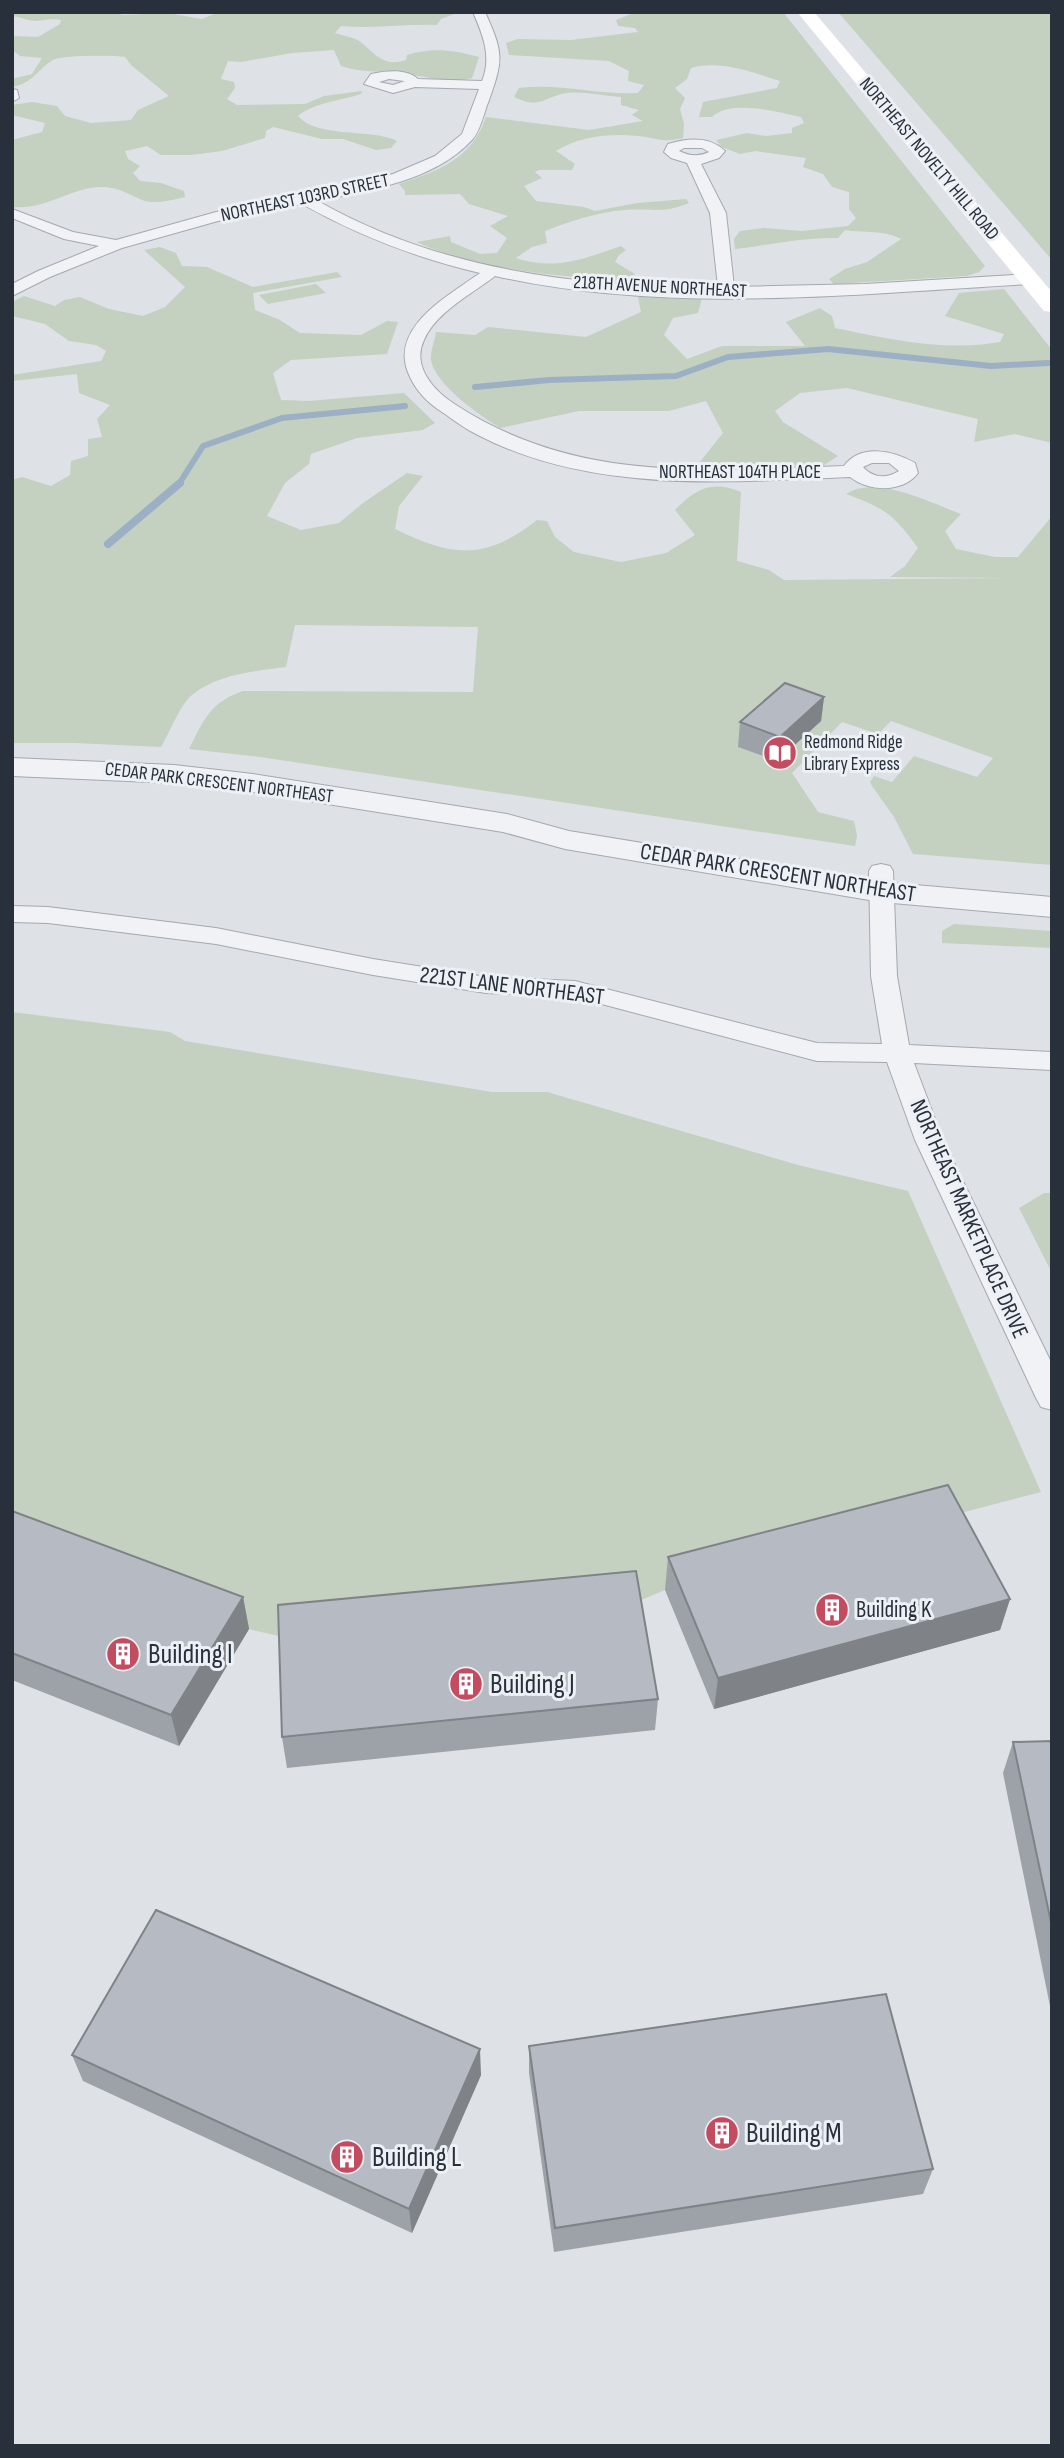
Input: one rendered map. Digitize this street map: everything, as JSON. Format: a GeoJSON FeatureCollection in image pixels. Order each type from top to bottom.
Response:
{"type":"FeatureCollection","features":[{"type":"Feature","properties":{"kind":"main road","name":"NORTHEAST NOVELTY HILL ROAD"},"geometry":{"type":"LineString","coordinates":[[805,12],[1052,306]]}},
{"type":"Feature","properties":{"kind":"street","name":"NORTHEAST 103RD STREET"},"geometry":{"type":"LineString","coordinates":[[12,291],[65,265],[117,245],[216,217],[398,177],[440,159],[468,136],[494,68],[495,58],[488,29],[479,12]]}},
{"type":"Feature","properties":{"kind":"street"},"geometry":{"type":"LineString","coordinates":[[414,83],[487,85]]}},
{"type":"Feature","properties":{"kind":"street"},"geometry":{"type":"LineString","coordinates":[[12,93],[12,98]]}},
{"type":"Feature","properties":{"kind":"street"},"geometry":{"type":"LineString","coordinates":[[692,159],[718,213],[727,293]]}},
{"type":"Feature","properties":{"kind":"street","name":"218TH AVENUE NORTHEAST"},"geometry":{"type":"LineString","coordinates":[[304,199],[364,232],[428,255],[492,271],[589,285],[727,293],[1030,279]]}},
{"type":"Feature","properties":{"kind":"street"},"geometry":{"type":"LineString","coordinates":[[12,212],[69,236],[117,245]]}},
{"type":"Feature","properties":{"kind":"street","name":"NORTHEAST 104TH PLACE"},"geometry":{"type":"LineString","coordinates":[[492,271],[425,324],[413,342],[415,372],[431,396],[478,429],[510,444],[584,463],[629,471],[720,476],[853,471]]}},
{"type":"Feature","properties":{"kind":"street","name":"CEDAR PARK CRESCENT NORTHEAST"},"geometry":{"type":"LineString","coordinates":[[12,767],[174,774],[507,823],[565,840],[881,881],[1052,907]]}},
{"type":"Feature","properties":{"kind":"street","name":"CEDAR PARK CRESCENT NORTHEAST"},"geometry":{"type":"LineString","coordinates":[[881,881],[1052,886]]}},
{"type":"Feature","properties":{"kind":"street","name":"NORTHEAST MARKETPLACE DRIVE"},"geometry":{"type":"LineString","coordinates":[[881,881],[884,976],[897,1053],[929,1140],[1052,1398]]}},
{"type":"Feature","properties":{"kind":"street","name":"221ST LANE NORTHEAST"},"geometry":{"type":"LineString","coordinates":[[12,914],[48,915],[216,936],[373,967],[486,985],[575,989],[817,1052],[1052,1061]]}},
{"type":"Feature","properties":{"kind":"green space"},"geometry":{"type":"Polygon","coordinates":[[[12,12],[122,12],[121,15],[168,13],[202,19],[219,12],[460,12],[441,19],[437,25],[341,26],[335,33],[356,39],[381,59],[392,62],[406,60],[407,55],[434,50],[479,57],[472,78],[454,80],[341,66],[334,50],[292,53],[241,62],[228,61],[221,79],[234,82],[235,88],[227,99],[237,105],[305,104],[324,96],[362,91],[361,94],[328,102],[298,116],[318,128],[386,137],[397,141],[391,148],[376,150],[343,139],[322,139],[273,127],[266,131],[265,138],[222,151],[161,155],[147,146],[125,151],[128,159],[140,166],[133,173],[140,181],[161,183],[184,191],[185,197],[153,202],[102,187],[79,191],[37,205],[12,207],[12,140],[42,132],[45,123],[12,115],[12,105],[32,102],[57,106],[65,116],[91,123],[131,120],[138,110],[169,96],[125,57],[119,56],[58,58],[25,83],[12,87],[12,79],[32,74],[42,58],[20,56],[12,50],[12,36],[38,37],[60,24],[61,20],[33,21],[12,16],[12,12]]]}},
{"type":"Feature","properties":{"kind":"green space"},"geometry":{"type":"Polygon","coordinates":[[[636,12],[783,12],[985,266],[979,272],[967,276],[834,284],[829,279],[845,269],[867,262],[901,239],[881,233],[845,230],[838,238],[799,240],[735,249],[734,239],[740,231],[764,228],[802,231],[848,226],[856,218],[849,209],[849,192],[832,187],[823,174],[803,167],[806,158],[755,151],[740,154],[722,147],[716,140],[747,133],[766,136],[792,133],[792,128],[804,123],[801,117],[755,108],[730,109],[712,117],[699,117],[703,102],[777,88],[780,81],[736,68],[713,65],[691,68],[687,79],[675,88],[685,98],[680,109],[684,124],[683,138],[664,140],[617,135],[575,142],[556,151],[575,164],[572,170],[539,170],[535,172],[542,178],[524,186],[536,201],[584,207],[595,211],[637,203],[686,199],[689,203],[672,208],[615,211],[565,224],[545,231],[547,243],[532,247],[516,258],[530,262],[569,262],[621,246],[626,250],[615,262],[635,274],[624,282],[492,266],[440,252],[417,242],[450,236],[451,242],[480,254],[497,253],[507,238],[490,226],[508,216],[469,204],[460,194],[405,195],[399,184],[440,168],[463,153],[480,131],[486,117],[589,130],[643,121],[632,115],[639,110],[621,105],[621,97],[566,93],[536,103],[514,97],[519,88],[549,87],[638,93],[644,85],[628,81],[629,71],[609,61],[509,55],[506,43],[518,39],[571,40],[638,32],[635,28],[618,26],[616,20],[636,12]]]}},
{"type":"Feature","properties":{"kind":"green space"},"geometry":{"type":"Polygon","coordinates":[[[838,12],[1052,12],[1052,260],[838,12]]]}},
{"type":"Feature","properties":{"kind":"green space"},"geometry":{"type":"Polygon","coordinates":[[[160,247],[176,253],[182,266],[207,267],[253,287],[337,272],[342,277],[253,293],[255,310],[280,320],[300,333],[361,335],[387,321],[398,322],[387,354],[291,360],[273,373],[281,400],[308,401],[404,393],[435,423],[423,430],[357,438],[311,454],[309,464],[285,483],[267,516],[301,530],[339,523],[407,473],[423,476],[399,506],[395,529],[415,538],[451,549],[484,548],[501,543],[537,520],[547,521],[555,537],[574,552],[621,562],[666,553],[695,535],[675,510],[697,491],[721,487],[741,492],[737,561],[769,570],[784,580],[1013,578],[890,577],[905,566],[918,548],[888,514],[846,494],[872,487],[887,489],[904,492],[961,514],[945,531],[956,549],[995,557],[1018,557],[1052,516],[1052,865],[913,854],[894,817],[870,782],[874,776],[892,782],[914,756],[977,777],[993,758],[891,721],[878,734],[842,722],[792,773],[818,812],[854,821],[857,836],[855,846],[260,757],[189,749],[209,713],[232,695],[243,691],[473,692],[478,627],[295,625],[286,667],[225,678],[202,688],[188,699],[161,747],[12,743],[12,480],[22,477],[51,486],[70,475],[71,461],[88,456],[88,439],[102,437],[97,419],[110,405],[79,393],[77,374],[12,381],[12,375],[101,361],[106,351],[96,345],[69,341],[45,324],[12,316],[12,302],[24,296],[55,306],[64,300],[80,297],[109,309],[143,316],[165,307],[185,287],[144,250],[160,247]]]}},
{"type":"Feature","properties":{"kind":"green space"},"geometry":{"type":"Polygon","coordinates":[[[316,284],[326,293],[268,304],[259,295],[316,284]]]}},
{"type":"Feature","properties":{"kind":"green space"},"geometry":{"type":"Polygon","coordinates":[[[1004,289],[1052,350],[1052,443],[1015,434],[974,442],[978,419],[847,388],[800,393],[775,411],[783,422],[838,456],[821,467],[695,468],[723,433],[706,401],[669,411],[579,411],[500,428],[450,389],[434,370],[431,360],[436,332],[475,335],[488,327],[586,337],[641,312],[638,297],[702,298],[698,313],[673,318],[664,335],[687,359],[722,346],[805,346],[786,322],[820,308],[832,316],[835,328],[917,343],[980,345],[1000,342],[1004,334],[945,316],[959,293],[1004,289]]]}},
{"type":"Feature","properties":{"kind":"green space"},"geometry":{"type":"Polygon","coordinates":[[[954,924],[1052,931],[1052,948],[942,943],[942,931],[954,924]]]}},
{"type":"Feature","properties":{"kind":"green space"},"geometry":{"type":"Polygon","coordinates":[[[12,1012],[170,1032],[185,1041],[492,1092],[547,1092],[798,1165],[908,1191],[1041,1492],[665,1590],[634,1603],[283,1637],[249,1629],[12,1540],[12,1012]]]}},
{"type":"Feature","properties":{"kind":"green space"},"geometry":{"type":"Polygon","coordinates":[[[1044,1193],[1052,1193],[1052,1273],[1019,1208],[1044,1193]]]}},
{"type":"Feature","properties":{"kind":"building"},"geometry":{"type":"Polygon","coordinates":[[[785,683],[824,697],[780,737],[740,722],[785,683]]]}},
{"type":"Feature","properties":{"kind":"building","name":"Building K"},"geometry":{"type":"Polygon","coordinates":[[[948,1485],[1010,1599],[718,1678],[668,1557],[948,1485]]]}},
{"type":"Feature","properties":{"kind":"building","name":"Building I"},"geometry":{"type":"Polygon","coordinates":[[[12,1511],[243,1597],[171,1715],[12,1653],[12,1511]]]}},
{"type":"Feature","properties":{"kind":"building","name":"Building J"},"geometry":{"type":"Polygon","coordinates":[[[636,1571],[658,1699],[282,1737],[278,1605],[636,1571]]]}},
{"type":"Feature","properties":{"kind":"building"},"geometry":{"type":"Polygon","coordinates":[[[1052,1741],[1052,1927],[1013,1742],[1052,1741]]]}},
{"type":"Feature","properties":{"kind":"building","name":"Building L"},"geometry":{"type":"Polygon","coordinates":[[[156,1910],[480,2049],[409,2209],[72,2055],[156,1910]]]}},
{"type":"Feature","properties":{"kind":"building","name":"Building M"},"geometry":{"type":"Polygon","coordinates":[[[886,1994],[933,2169],[555,2228],[529,2046],[886,1994]]]}},
{"type":"Feature","properties":{"kind":"waterway"},"geometry":{"type":"LineString","coordinates":[[475,387],[549,380],[676,376],[728,357],[828,349],[991,366],[1048,363]]}},
{"type":"Feature","properties":{"kind":"waterway"},"geometry":{"type":"LineString","coordinates":[[179,484],[203,446],[282,418],[405,406]]}},
{"type":"Feature","properties":{"kind":"waterway"},"geometry":{"type":"LineString","coordinates":[[108,544],[179,484]]}},
{"type":"Feature","properties":{"kind":"place","name":"Redmond Ridge Library Express"},"geometry":{"type":"Point","coordinates":[780,753]}},
{"type":"Feature","properties":{"kind":"place","name":"Building K"},"geometry":{"type":"Point","coordinates":[832,1610]}},
{"type":"Feature","properties":{"kind":"place","name":"Building I"},"geometry":{"type":"Point","coordinates":[123,1654]}},
{"type":"Feature","properties":{"kind":"place","name":"Building J"},"geometry":{"type":"Point","coordinates":[466,1684]}},
{"type":"Feature","properties":{"kind":"place","name":"Building M"},"geometry":{"type":"Point","coordinates":[722,2133]}},
{"type":"Feature","properties":{"kind":"place","name":"Building L"},"geometry":{"type":"Point","coordinates":[347,2157]}}]}
